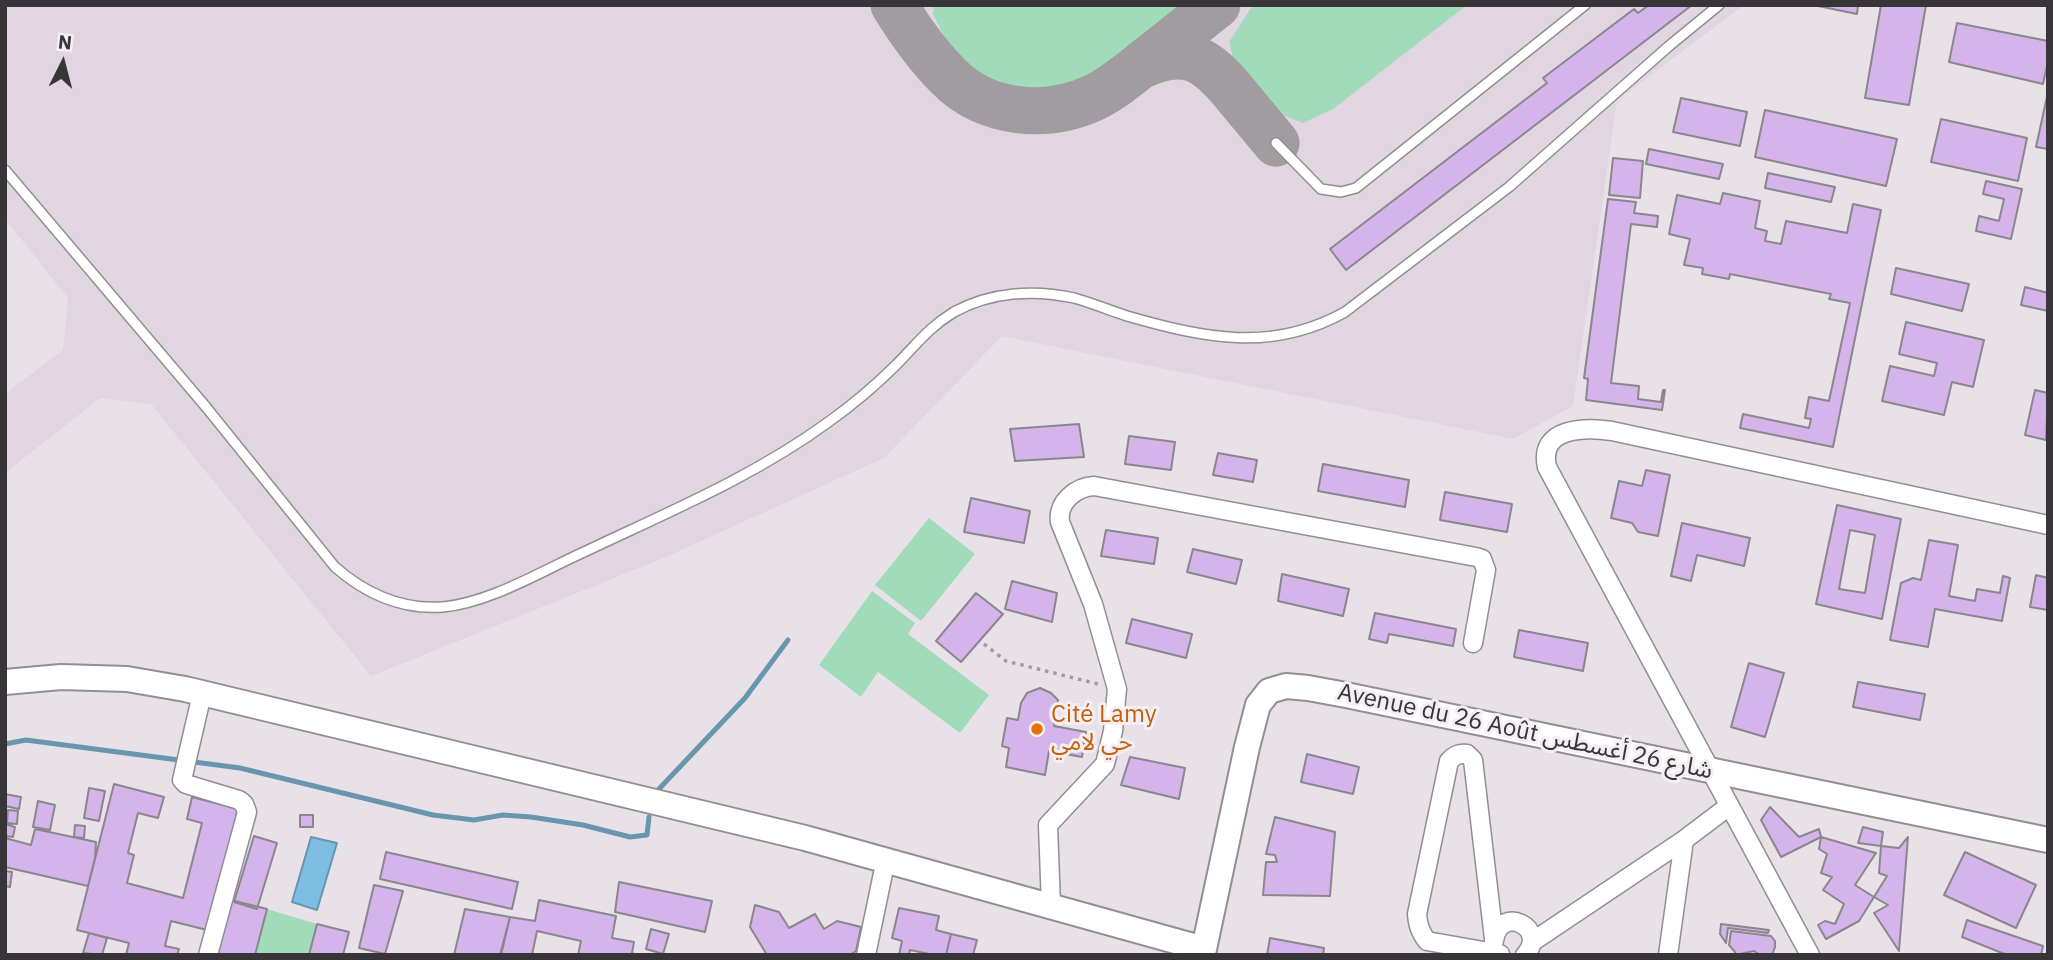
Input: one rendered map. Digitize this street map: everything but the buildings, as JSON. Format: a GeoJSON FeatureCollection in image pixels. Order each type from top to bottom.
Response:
{"type":"FeatureCollection","features":[{"type":"Feature","properties":{"kind":"street"},"geometry":{"type":"LineString","coordinates":[[1810,955],[1547,467],[1545,458],[1551,443],[1560,434],[1575,430],[1591,428],[1612,431],[2048,525]]}},
{"type":"Feature","properties":{"kind":"street"},"geometry":{"type":"LineString","coordinates":[[1051,906],[1048,825],[1105,764],[1113,730],[1117,689],[1093,604],[1059,515],[1063,503],[1077,490],[1086,486],[1108,488],[1482,559],[1486,570],[1473,643]]}},
{"type":"Feature","properties":{"kind":"street"},"geometry":{"type":"LineString","coordinates":[[5,682],[61,677],[127,679],[202,694],[886,859],[1204,952]]}},
{"type":"Feature","properties":{"kind":"street","name":"Avenue du 26 Août شارع 26 أغسطس"},"geometry":{"type":"LineString","coordinates":[[1204,952],[1258,705],[1269,691],[1286,687],[1308,688],[2048,840]]}},
{"type":"Feature","properties":{"kind":"street"},"geometry":{"type":"LineString","coordinates":[[202,694],[182,780],[186,785],[239,800],[247,811],[208,955]]}},
{"type":"Feature","properties":{"kind":"street"},"geometry":{"type":"LineString","coordinates":[[1461,753],[1467,754],[1473,760],[1498,949],[1427,941],[1418,925],[1417,914],[1449,761],[1461,753]]}},
{"type":"Feature","properties":{"kind":"street"},"geometry":{"type":"LineString","coordinates":[[1528,948],[1729,806]]}},
{"type":"Feature","properties":{"kind":"street"},"geometry":{"type":"LineString","coordinates":[[1668,955],[1684,840]]}},
{"type":"Feature","properties":{"kind":"street"},"geometry":{"type":"LineString","coordinates":[[866,955],[886,859]]}},
{"type":"Feature","properties":{"kind":"street"},"geometry":{"type":"LineString","coordinates":[[1498,949],[1497,930],[1510,921],[1526,926],[1531,933],[1528,948]]}},
{"type":"Feature","properties":{"kind":"lane"},"geometry":{"type":"LineString","coordinates":[[1276,143],[1321,189],[1341,192],[1356,188],[1585,5]]}},
{"type":"Feature","properties":{"kind":"lane"},"geometry":{"type":"LineString","coordinates":[[5,170],[206,407],[335,567],[362,587],[392,601],[441,607],[488,596],[658,517],[773,459],[860,398],[935,325],[976,301],[1016,293],[1056,295],[1156,323],[1233,338],[1294,334],[1329,321],[1345,312],[1509,187],[1668,46],[1719,5]]}},
{"type":"Feature","properties":{"kind":"path"},"geometry":{"type":"LineString","coordinates":[[984,644],[1006,661],[1117,689]]}},
{"type":"Feature","properties":{"kind":"shaded area"},"geometry":{"type":"Polygon","coordinates":[[[5,5],[1744,5],[1617,101],[1573,406],[1513,439],[1002,336],[884,458],[659,560],[371,676],[151,404],[100,398],[5,473],[5,394],[63,350],[68,298],[5,219],[5,5]]]}},
{"type":"Feature","properties":{"kind":"green space"},"geometry":{"type":"Polygon","coordinates":[[[934,5],[1190,5],[1118,62],[1063,90],[1011,96],[959,66],[933,14],[934,5]]]}},
{"type":"Feature","properties":{"kind":"green space"},"geometry":{"type":"Polygon","coordinates":[[[1253,5],[1467,5],[1333,109],[1303,123],[1270,110],[1238,76],[1229,42],[1253,5]]]}},
{"type":"Feature","properties":{"kind":"green space"},"geometry":{"type":"Polygon","coordinates":[[[929,518],[975,554],[921,621],[875,585],[929,518]]]}},
{"type":"Feature","properties":{"kind":"green space"},"geometry":{"type":"Polygon","coordinates":[[[872,591],[915,623],[908,634],[989,695],[960,733],[878,672],[861,697],[819,665],[872,591]]]}},
{"type":"Feature","properties":{"kind":"green space"},"geometry":{"type":"Polygon","coordinates":[[[267,909],[317,924],[309,955],[255,955],[267,909]]]}},
{"type":"Feature","properties":{"kind":"water"},"geometry":{"type":"Polygon","coordinates":[[[311,837],[337,843],[317,910],[292,902],[311,837]]]}},
{"type":"Feature","properties":{"kind":"waterway"},"geometry":{"type":"LineString","coordinates":[[658,790],[745,698],[788,640]]}},
{"type":"Feature","properties":{"kind":"waterway"},"geometry":{"type":"LineString","coordinates":[[5,744],[26,740],[240,768],[433,815],[474,820],[503,815],[531,817],[583,825],[630,837],[647,835],[649,817]]}},
{"type":"Feature","properties":{"kind":"taxiway"},"geometry":{"type":"LineString","coordinates":[[894,5],[934,61],[964,90],[999,106],[1037,111],[1075,105],[1101,94],[1217,5]]}},
{"type":"Feature","properties":{"kind":"taxiway"},"geometry":{"type":"LineString","coordinates":[[1140,66],[1170,56],[1183,56],[1205,64],[1226,83],[1276,143]]}},
{"type":"Feature","properties":{"kind":"place","name":"Cité Lamy حي لامي"},"geometry":{"type":"Point","coordinates":[1037,729]}}]}
